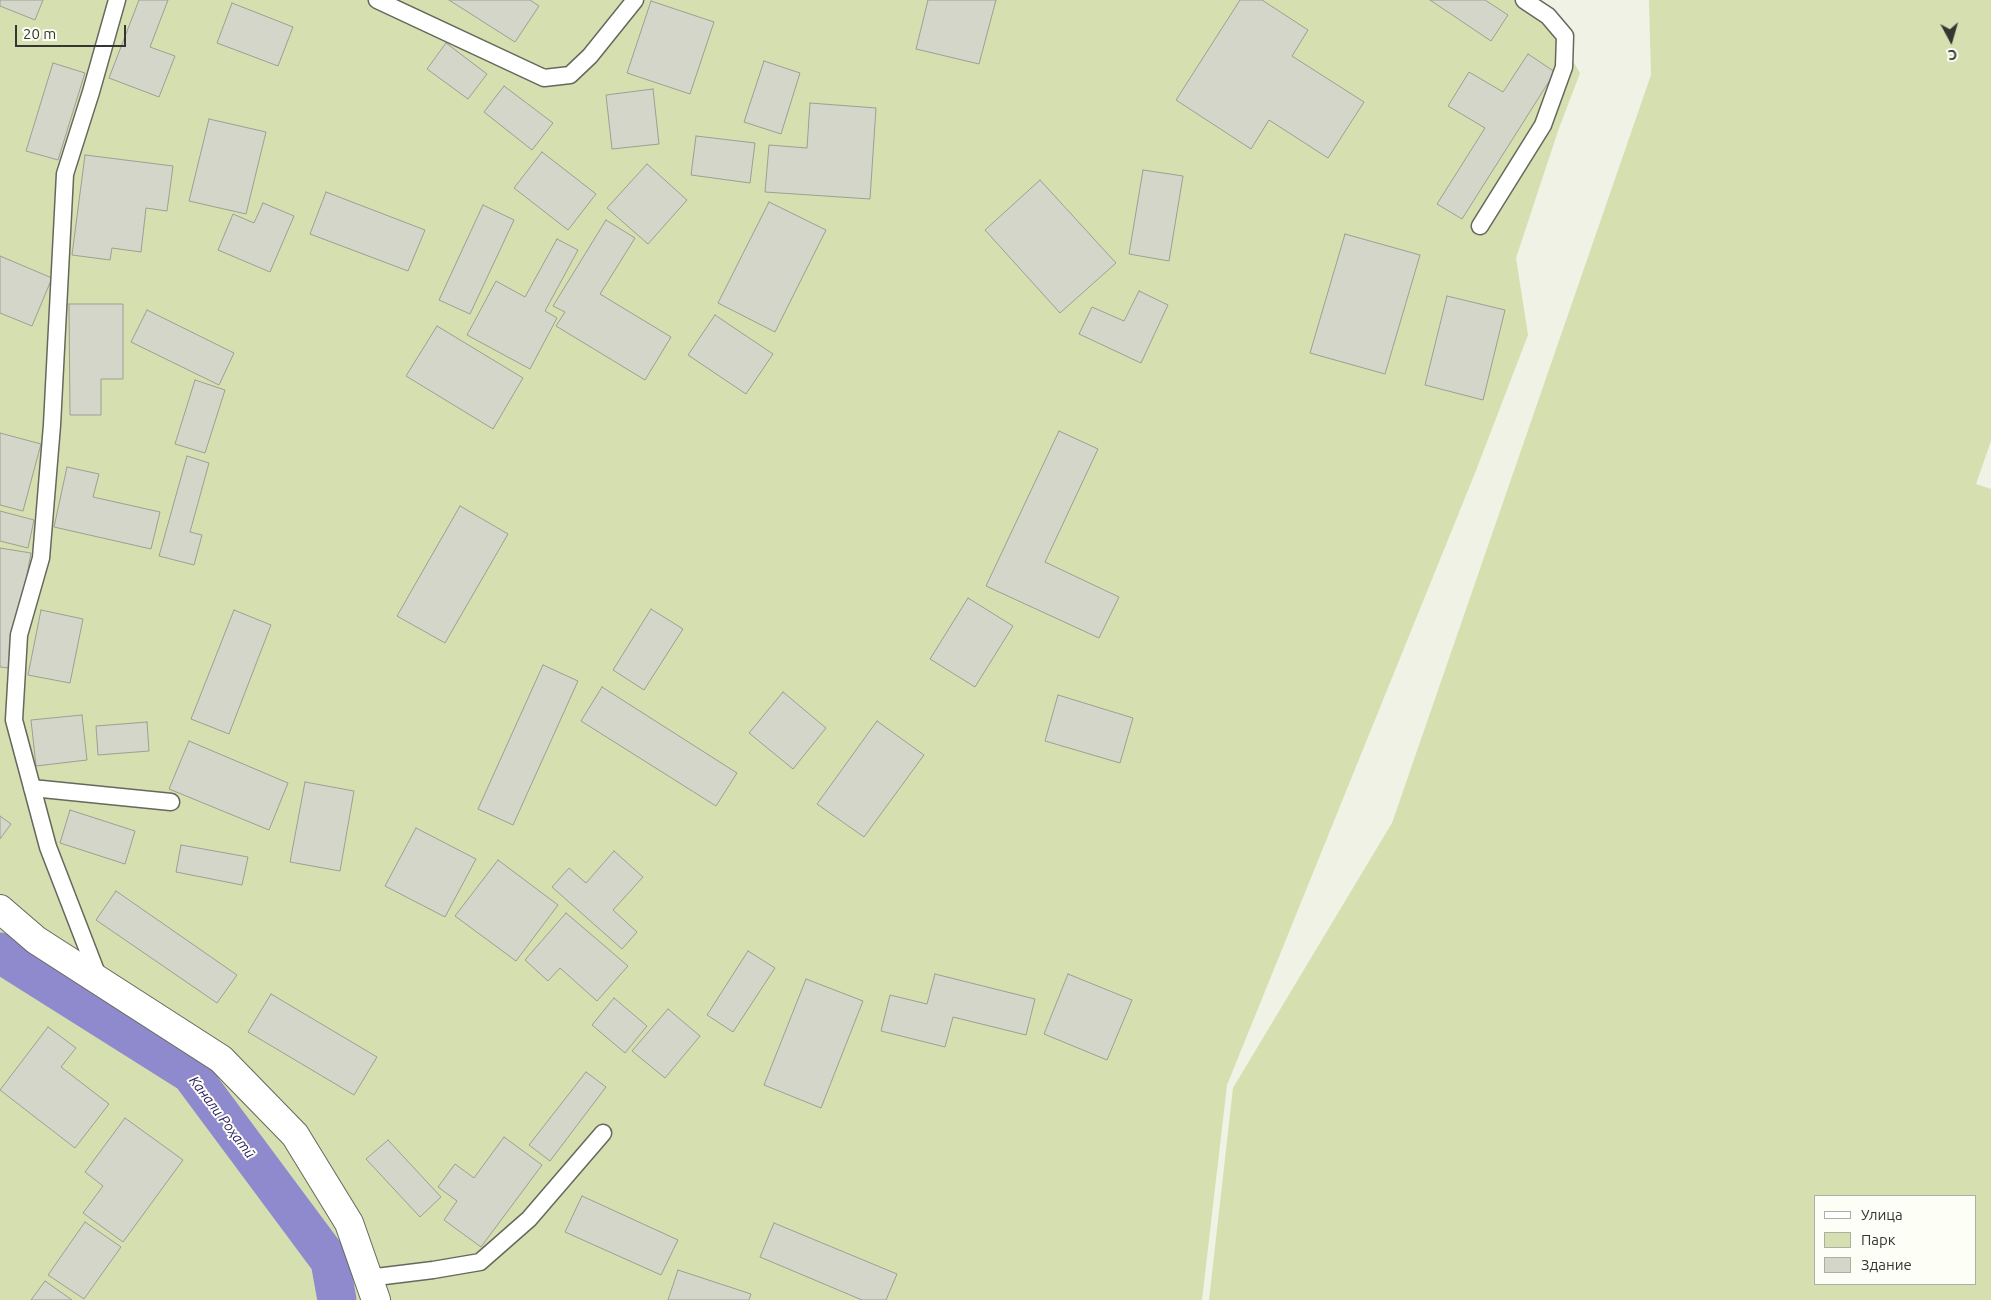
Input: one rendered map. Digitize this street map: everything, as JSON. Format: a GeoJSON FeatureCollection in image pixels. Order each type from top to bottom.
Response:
{"type":"FeatureCollection","features":[{"type":"Feature","properties":{"kind":"street"},"geometry":{"type":"LineString","coordinates":[[0,909],[36,940],[221,1059],[295,1135],[349,1223],[372,1289]]}},
{"type":"Feature","properties":{"kind":"lane"},"geometry":{"type":"LineString","coordinates":[[99,980],[48,847],[14,720],[14,710],[19,635],[41,558],[52,425],[65,174],[117,0]]}},
{"type":"Feature","properties":{"kind":"lane"},"geometry":{"type":"LineString","coordinates":[[377,0],[544,78],[570,75],[590,56],[635,0]]}},
{"type":"Feature","properties":{"kind":"lane"},"geometry":{"type":"LineString","coordinates":[[1480,226],[1543,125],[1564,67],[1564,36],[1548,16],[1524,0]]}},
{"type":"Feature","properties":{"kind":"lane"},"geometry":{"type":"LineString","coordinates":[[32,788],[171,802]]}},
{"type":"Feature","properties":{"kind":"lane"},"geometry":{"type":"LineString","coordinates":[[372,1289],[433,1270],[480,1262],[529,1218],[603,1133]]}},
{"type":"Feature","properties":{"kind":"green space"},"geometry":{"type":"Polygon","coordinates":[[[0,0],[1528,0],[1553,28],[1580,73],[1558,131],[1516,258],[1528,335],[1475,473],[1227,1085],[1202,1300],[0,1300],[0,0]]]}},
{"type":"Feature","properties":{"kind":"green space"},"geometry":{"type":"Polygon","coordinates":[[[1649,0],[1991,0],[1991,441],[1976,484],[1991,489],[1991,1300],[1209,1300],[1233,1088],[1392,823],[1651,75],[1649,0]]]}},
{"type":"Feature","properties":{"kind":"building"},"geometry":{"type":"Polygon","coordinates":[[[0,0],[43,0],[35,20],[0,6],[0,0]]]}},
{"type":"Feature","properties":{"kind":"building"},"geometry":{"type":"Polygon","coordinates":[[[139,0],[168,0],[150,47],[175,56],[159,97],[109,78],[139,0]]]}},
{"type":"Feature","properties":{"kind":"building"},"geometry":{"type":"Polygon","coordinates":[[[449,0],[530,0],[539,6],[515,42],[449,0]]]}},
{"type":"Feature","properties":{"kind":"building"},"geometry":{"type":"Polygon","coordinates":[[[928,0],[996,0],[979,64],[916,49],[928,0]]]}},
{"type":"Feature","properties":{"kind":"building"},"geometry":{"type":"Polygon","coordinates":[[[1240,0],[1262,0],[1308,30],[1292,56],[1364,102],[1328,158],[1269,120],[1251,149],[1176,100],[1240,0]]]}},
{"type":"Feature","properties":{"kind":"building"},"geometry":{"type":"Polygon","coordinates":[[[1430,0],[1485,0],[1508,15],[1491,41],[1430,0]]]}},
{"type":"Feature","properties":{"kind":"building"},"geometry":{"type":"Polygon","coordinates":[[[651,1],[714,22],[690,94],[627,73],[651,1]]]}},
{"type":"Feature","properties":{"kind":"building"},"geometry":{"type":"Polygon","coordinates":[[[232,3],[293,27],[278,66],[217,43],[232,3]]]}},
{"type":"Feature","properties":{"kind":"building"},"geometry":{"type":"Polygon","coordinates":[[[446,43],[487,74],[468,99],[427,69],[446,43]]]}},
{"type":"Feature","properties":{"kind":"building"},"geometry":{"type":"Polygon","coordinates":[[[1528,54],[1555,72],[1462,219],[1437,204],[1485,128],[1448,106],[1469,72],[1503,92],[1528,54]]]}},
{"type":"Feature","properties":{"kind":"building"},"geometry":{"type":"Polygon","coordinates":[[[764,61],[800,73],[781,134],[744,122],[764,61]]]}},
{"type":"Feature","properties":{"kind":"building"},"geometry":{"type":"Polygon","coordinates":[[[53,63],[85,73],[58,160],[26,151],[53,63]]]}},
{"type":"Feature","properties":{"kind":"building"},"geometry":{"type":"Polygon","coordinates":[[[504,86],[553,123],[532,150],[484,112],[504,86]]]}},
{"type":"Feature","properties":{"kind":"building"},"geometry":{"type":"Polygon","coordinates":[[[653,89],[659,144],[612,149],[606,95],[653,89]]]}},
{"type":"Feature","properties":{"kind":"building"},"geometry":{"type":"Polygon","coordinates":[[[810,103],[876,108],[870,199],[765,192],[769,145],[807,148],[810,103]]]}},
{"type":"Feature","properties":{"kind":"building"},"geometry":{"type":"Polygon","coordinates":[[[209,119],[266,132],[246,214],[189,201],[209,119]]]}},
{"type":"Feature","properties":{"kind":"building"},"geometry":{"type":"Polygon","coordinates":[[[696,136],[755,143],[750,183],[691,175],[696,136]]]}},
{"type":"Feature","properties":{"kind":"building"},"geometry":{"type":"Polygon","coordinates":[[[542,152],[596,194],[568,230],[514,188],[542,152]]]}},
{"type":"Feature","properties":{"kind":"building"},"geometry":{"type":"Polygon","coordinates":[[[85,155],[173,166],[167,211],[146,208],[141,252],[112,248],[110,260],[72,255],[85,155]]]}},
{"type":"Feature","properties":{"kind":"building"},"geometry":{"type":"Polygon","coordinates":[[[647,164],[687,200],[648,244],[607,208],[647,164]]]}},
{"type":"Feature","properties":{"kind":"building"},"geometry":{"type":"Polygon","coordinates":[[[1143,170],[1183,176],[1169,261],[1129,254],[1143,170]]]}},
{"type":"Feature","properties":{"kind":"building"},"geometry":{"type":"Polygon","coordinates":[[[1040,180],[1116,263],[1060,313],[985,230],[1040,180]]]}},
{"type":"Feature","properties":{"kind":"building"},"geometry":{"type":"Polygon","coordinates":[[[326,192],[425,230],[408,271],[310,234],[326,192]]]}},
{"type":"Feature","properties":{"kind":"building"},"geometry":{"type":"Polygon","coordinates":[[[769,202],[826,230],[775,332],[718,303],[769,202]]]}},
{"type":"Feature","properties":{"kind":"building"},"geometry":{"type":"Polygon","coordinates":[[[263,203],[294,216],[270,272],[218,250],[233,214],[254,223],[263,203]]]}},
{"type":"Feature","properties":{"kind":"building"},"geometry":{"type":"Polygon","coordinates":[[[483,205],[514,220],[470,314],[439,300],[483,205]]]}},
{"type":"Feature","properties":{"kind":"building"},"geometry":{"type":"Polygon","coordinates":[[[606,220],[635,238],[600,294],[671,337],[645,380],[556,326],[565,312],[553,306],[606,220]]]}},
{"type":"Feature","properties":{"kind":"building"},"geometry":{"type":"Polygon","coordinates":[[[1345,234],[1420,255],[1385,374],[1310,353],[1345,234]]]}},
{"type":"Feature","properties":{"kind":"building"},"geometry":{"type":"Polygon","coordinates":[[[557,239],[578,250],[545,311],[557,318],[530,369],[467,335],[496,281],[525,297],[557,239]]]}},
{"type":"Feature","properties":{"kind":"building"},"geometry":{"type":"Polygon","coordinates":[[[0,256],[52,278],[32,326],[0,313],[0,256]]]}},
{"type":"Feature","properties":{"kind":"building"},"geometry":{"type":"Polygon","coordinates":[[[1139,291],[1168,305],[1141,363],[1079,334],[1092,307],[1124,321],[1139,291]]]}},
{"type":"Feature","properties":{"kind":"building"},"geometry":{"type":"Polygon","coordinates":[[[1447,296],[1505,310],[1483,400],[1425,385],[1447,296]]]}},
{"type":"Feature","properties":{"kind":"building"},"geometry":{"type":"Polygon","coordinates":[[[69,304],[123,304],[123,379],[101,379],[101,415],[70,415],[69,304]]]}},
{"type":"Feature","properties":{"kind":"building"},"geometry":{"type":"Polygon","coordinates":[[[147,310],[234,353],[219,385],[131,342],[147,310]]]}},
{"type":"Feature","properties":{"kind":"building"},"geometry":{"type":"Polygon","coordinates":[[[715,315],[773,354],[746,394],[688,355],[715,315]]]}},
{"type":"Feature","properties":{"kind":"building"},"geometry":{"type":"Polygon","coordinates":[[[437,326],[523,378],[493,429],[406,376],[437,326]]]}},
{"type":"Feature","properties":{"kind":"building"},"geometry":{"type":"Polygon","coordinates":[[[195,380],[225,390],[205,453],[175,444],[195,380]]]}},
{"type":"Feature","properties":{"kind":"building"},"geometry":{"type":"Polygon","coordinates":[[[1059,431],[1098,449],[1045,562],[1119,597],[1099,638],[986,586],[1059,431]]]}},
{"type":"Feature","properties":{"kind":"building"},"geometry":{"type":"Polygon","coordinates":[[[0,433],[41,444],[23,511],[0,505],[0,433]]]}},
{"type":"Feature","properties":{"kind":"building"},"geometry":{"type":"Polygon","coordinates":[[[187,456],[209,463],[190,532],[202,535],[194,565],[159,556],[187,456]]]}},
{"type":"Feature","properties":{"kind":"building"},"geometry":{"type":"Polygon","coordinates":[[[67,467],[99,474],[93,497],[160,512],[151,549],[54,527],[67,467]]]}},
{"type":"Feature","properties":{"kind":"building"},"geometry":{"type":"Polygon","coordinates":[[[460,506],[508,534],[445,643],[397,616],[460,506]]]}},
{"type":"Feature","properties":{"kind":"building"},"geometry":{"type":"Polygon","coordinates":[[[0,511],[34,520],[28,548],[0,541],[0,511]]]}},
{"type":"Feature","properties":{"kind":"building"},"geometry":{"type":"Polygon","coordinates":[[[0,548],[31,553],[10,668],[0,667],[0,548]]]}},
{"type":"Feature","properties":{"kind":"building"},"geometry":{"type":"Polygon","coordinates":[[[968,598],[1013,626],[975,687],[930,659],[968,598]]]}},
{"type":"Feature","properties":{"kind":"building"},"geometry":{"type":"Polygon","coordinates":[[[651,609],[683,629],[644,690],[613,670],[651,609]]]}},
{"type":"Feature","properties":{"kind":"building"},"geometry":{"type":"Polygon","coordinates":[[[41,610],[83,619],[70,683],[28,675],[41,610]]]}},
{"type":"Feature","properties":{"kind":"building"},"geometry":{"type":"Polygon","coordinates":[[[234,610],[271,625],[229,734],[191,719],[234,610]]]}},
{"type":"Feature","properties":{"kind":"building"},"geometry":{"type":"Polygon","coordinates":[[[543,665],[578,681],[513,825],[478,809],[543,665]]]}},
{"type":"Feature","properties":{"kind":"building"},"geometry":{"type":"Polygon","coordinates":[[[602,687],[737,773],[716,806],[581,721],[602,687]]]}},
{"type":"Feature","properties":{"kind":"building"},"geometry":{"type":"Polygon","coordinates":[[[783,692],[826,728],[793,769],[749,733],[783,692]]]}},
{"type":"Feature","properties":{"kind":"building"},"geometry":{"type":"Polygon","coordinates":[[[1058,695],[1133,718],[1120,763],[1045,741],[1058,695]]]}},
{"type":"Feature","properties":{"kind":"building"},"geometry":{"type":"Polygon","coordinates":[[[82,715],[87,760],[36,766],[31,720],[82,715]]]}},
{"type":"Feature","properties":{"kind":"building"},"geometry":{"type":"Polygon","coordinates":[[[877,721],[924,755],[864,837],[817,804],[877,721]]]}},
{"type":"Feature","properties":{"kind":"building"},"geometry":{"type":"Polygon","coordinates":[[[147,722],[149,751],[98,755],[96,726],[147,722]]]}},
{"type":"Feature","properties":{"kind":"building"},"geometry":{"type":"Polygon","coordinates":[[[189,741],[288,783],[269,830],[169,789],[189,741]]]}},
{"type":"Feature","properties":{"kind":"building"},"geometry":{"type":"Polygon","coordinates":[[[305,782],[354,791],[340,871],[290,862],[305,782]]]}},
{"type":"Feature","properties":{"kind":"building"},"geometry":{"type":"Polygon","coordinates":[[[70,810],[135,831],[125,864],[60,843],[70,810]]]}},
{"type":"Feature","properties":{"kind":"building"},"geometry":{"type":"Polygon","coordinates":[[[0,816],[11,824],[0,839],[0,816]]]}},
{"type":"Feature","properties":{"kind":"building"},"geometry":{"type":"Polygon","coordinates":[[[416,828],[476,859],[445,917],[385,886],[416,828]]]}},
{"type":"Feature","properties":{"kind":"building"},"geometry":{"type":"Polygon","coordinates":[[[181,845],[248,857],[242,885],[176,872],[181,845]]]}},
{"type":"Feature","properties":{"kind":"building"},"geometry":{"type":"Polygon","coordinates":[[[614,851],[643,877],[613,910],[637,932],[622,949],[552,887],[569,868],[586,883],[614,851]]]}},
{"type":"Feature","properties":{"kind":"building"},"geometry":{"type":"Polygon","coordinates":[[[498,860],[558,905],[516,961],[455,916],[498,860]]]}},
{"type":"Feature","properties":{"kind":"building"},"geometry":{"type":"Polygon","coordinates":[[[116,891],[237,975],[217,1003],[96,920],[116,891]]]}},
{"type":"Feature","properties":{"kind":"building"},"geometry":{"type":"Polygon","coordinates":[[[566,913],[628,966],[597,1001],[560,968],[548,981],[525,960],[566,913]]]}},
{"type":"Feature","properties":{"kind":"building"},"geometry":{"type":"Polygon","coordinates":[[[748,951],[775,968],[733,1032],[707,1015],[748,951]]]}},
{"type":"Feature","properties":{"kind":"building"},"geometry":{"type":"Polygon","coordinates":[[[935,974],[1035,999],[1026,1035],[953,1017],[945,1047],[881,1031],[890,995],[927,1004],[935,974]]]}},
{"type":"Feature","properties":{"kind":"building"},"geometry":{"type":"Polygon","coordinates":[[[1068,974],[1132,1000],[1107,1060],[1044,1034],[1068,974]]]}},
{"type":"Feature","properties":{"kind":"building"},"geometry":{"type":"Polygon","coordinates":[[[806,979],[863,1001],[821,1108],[764,1085],[806,979]]]}},
{"type":"Feature","properties":{"kind":"building"},"geometry":{"type":"Polygon","coordinates":[[[271,994],[377,1057],[354,1095],[248,1032],[271,994]]]}},
{"type":"Feature","properties":{"kind":"building"},"geometry":{"type":"Polygon","coordinates":[[[614,998],[647,1026],[625,1053],[592,1025],[614,998]]]}},
{"type":"Feature","properties":{"kind":"building"},"geometry":{"type":"Polygon","coordinates":[[[668,1009],[700,1036],[665,1078],[632,1051],[668,1009]]]}},
{"type":"Feature","properties":{"kind":"building"},"geometry":{"type":"Polygon","coordinates":[[[48,1027],[76,1048],[61,1067],[109,1104],[75,1148],[0,1090],[48,1027]]]}},
{"type":"Feature","properties":{"kind":"building"},"geometry":{"type":"Polygon","coordinates":[[[586,1072],[606,1087],[550,1161],[529,1145],[586,1072]]]}},
{"type":"Feature","properties":{"kind":"building"},"geometry":{"type":"Polygon","coordinates":[[[125,1118],[183,1160],[123,1242],[83,1213],[103,1186],[85,1172],[125,1118]]]}},
{"type":"Feature","properties":{"kind":"building"},"geometry":{"type":"Polygon","coordinates":[[[504,1137],[542,1165],[481,1247],[444,1220],[457,1201],[438,1187],[455,1164],[474,1178],[504,1137]]]}},
{"type":"Feature","properties":{"kind":"building"},"geometry":{"type":"Polygon","coordinates":[[[388,1140],[441,1197],[420,1217],[366,1159],[388,1140]]]}},
{"type":"Feature","properties":{"kind":"building"},"geometry":{"type":"Polygon","coordinates":[[[582,1196],[678,1240],[661,1275],[565,1232],[582,1196]]]}},
{"type":"Feature","properties":{"kind":"building"},"geometry":{"type":"Polygon","coordinates":[[[85,1222],[121,1247],[84,1299],[48,1275],[85,1222]]]}},
{"type":"Feature","properties":{"kind":"building"},"geometry":{"type":"Polygon","coordinates":[[[774,1223],[897,1274],[886,1300],[862,1300],[760,1257],[774,1223]]]}},
{"type":"Feature","properties":{"kind":"building"},"geometry":{"type":"Polygon","coordinates":[[[678,1270],[751,1294],[749,1300],[668,1300],[678,1270]]]}},
{"type":"Feature","properties":{"kind":"building"},"geometry":{"type":"Polygon","coordinates":[[[45,1281],[72,1300],[31,1300],[45,1281]]]}},
{"type":"Feature","properties":{"kind":"waterway","name":"Канали Роҳатӣ"},"geometry":{"type":"LineString","coordinates":[[0,952],[191,1074],[330,1261],[337,1300]]}}]}
